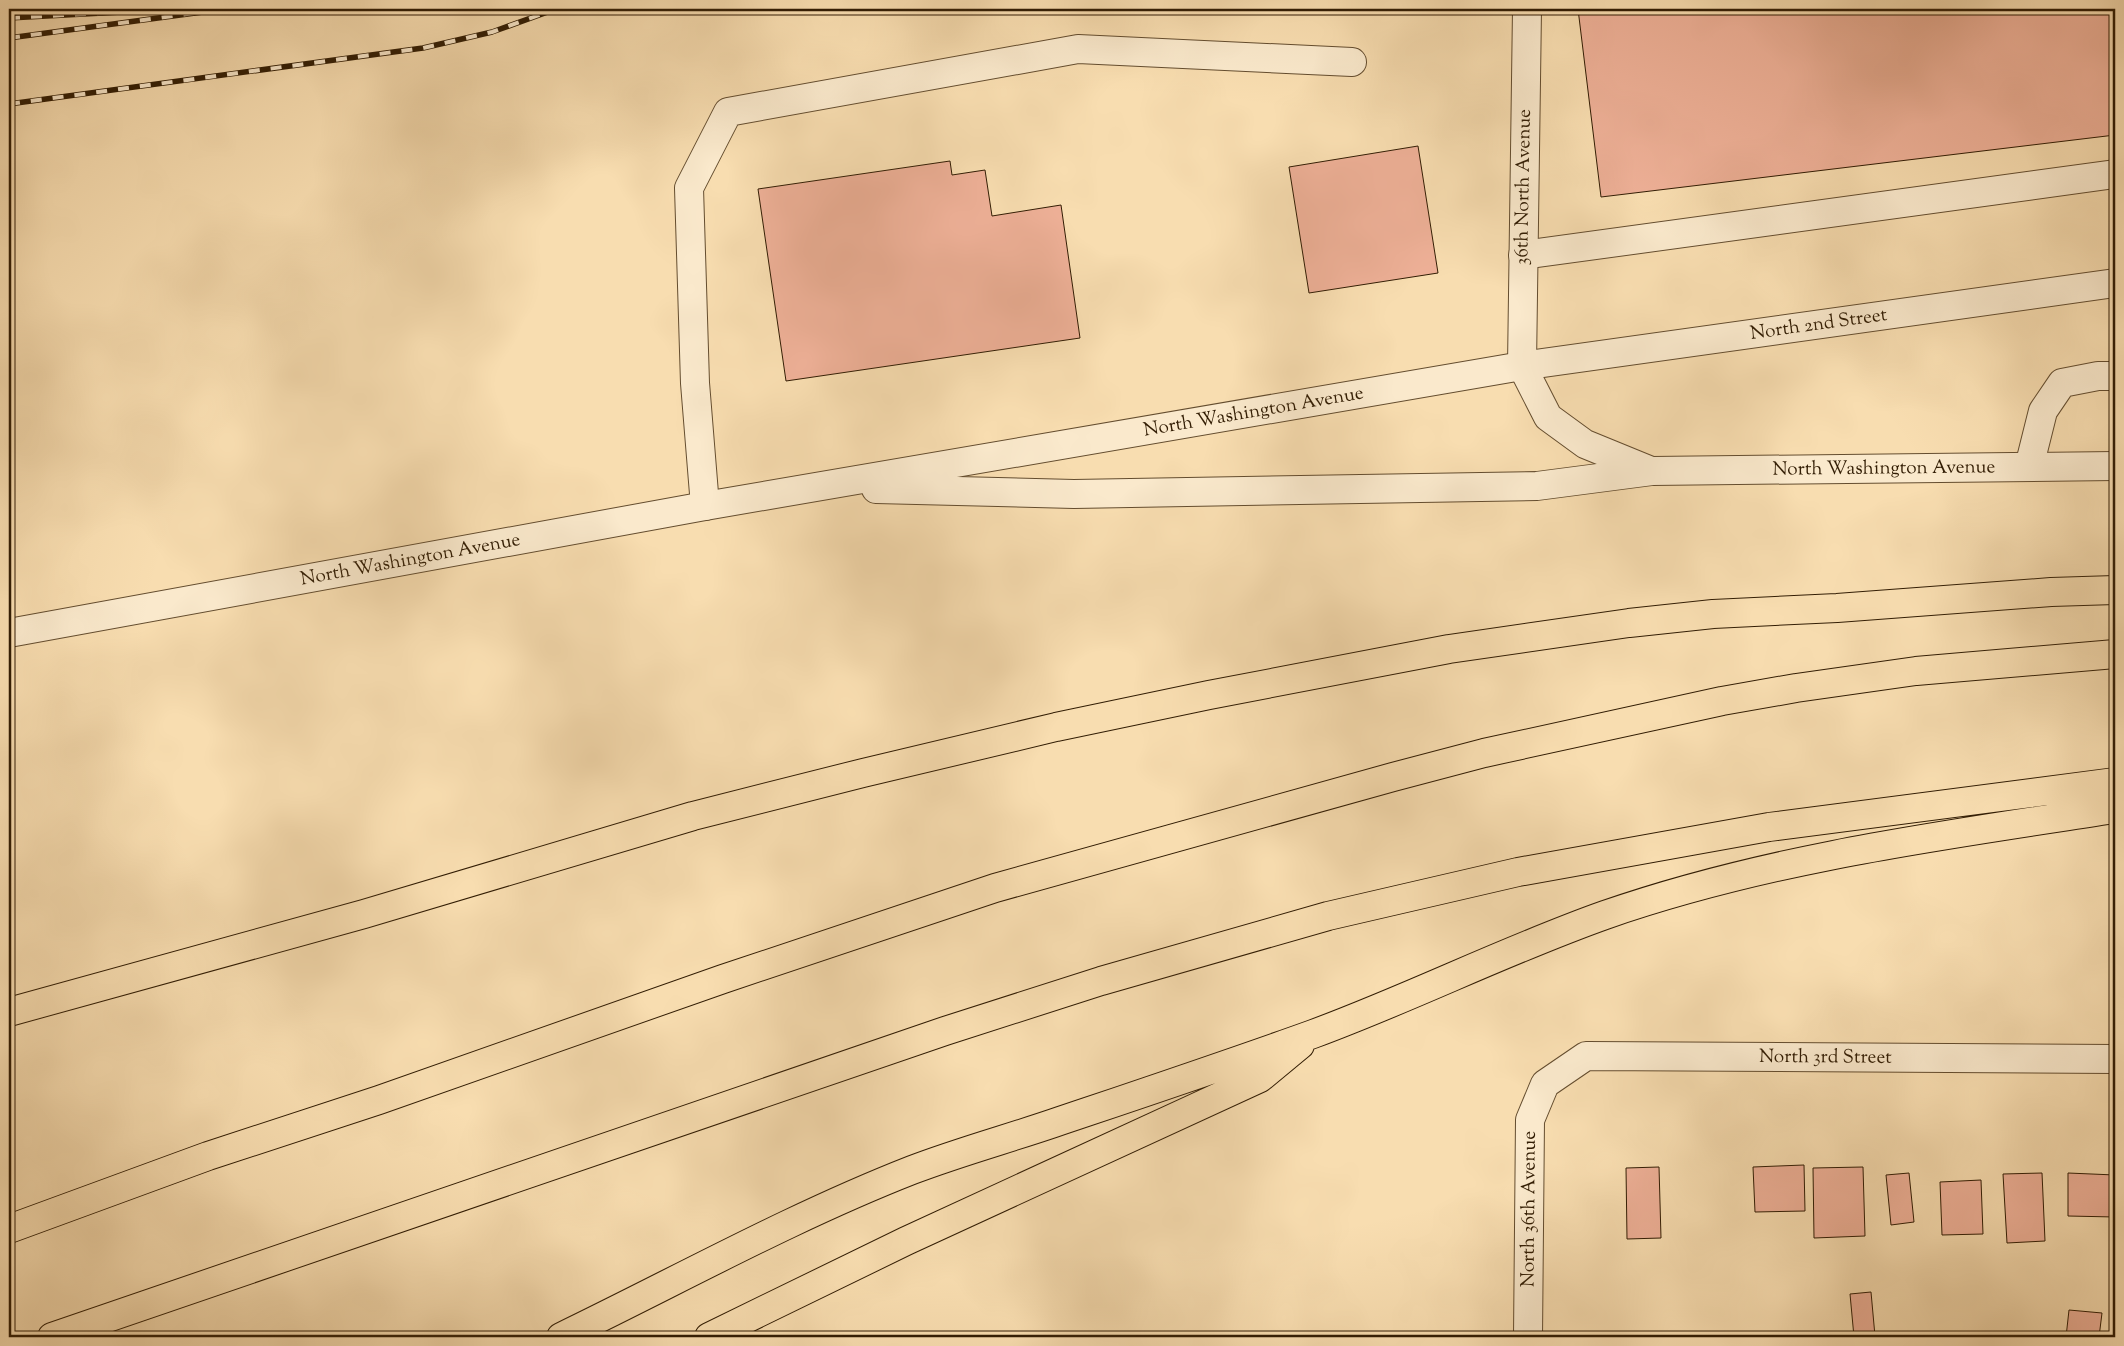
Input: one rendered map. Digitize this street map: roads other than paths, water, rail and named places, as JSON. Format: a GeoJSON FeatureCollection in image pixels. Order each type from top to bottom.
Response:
{"type":"FeatureCollection","features":[{"type":"Feature","properties":{"kind":"highway"},"geometry":{"type":"LineString","coordinates":[[9,1012],[364,914],[693,816],[873,770],[1209,694],[1449,649],[1629,623],[1713,614],[1837,608],[2051,592],[2115,590]]}},
{"type":"Feature","properties":{"kind":"highway"},"geometry":{"type":"LineString","coordinates":[[9,1229],[208,1156],[379,1100],[723,979],[995,888],[1393,777],[1484,753],[1722,701],[1796,688],[1916,671],[2115,654]]}},
{"type":"Feature","properties":{"kind":"highway"},"geometry":{"type":"LineString","coordinates":[[52,1337],[890,1049],[1076,988],[1282,928],[1389,901],[1518,872],[1707,838],[1942,803],[2115,782]]}},
{"type":"Feature","properties":{"kind":"highway"},"geometry":{"type":"LineString","coordinates":[[560,1337],[802,1218],[913,1170],[972,1148],[1051,1124],[1316,1033],[1603,916],[1692,888],[1769,868],[1875,847],[2115,809]]}},
{"type":"Feature","properties":{"kind":"highway"},"geometry":{"type":"LineString","coordinates":[[709,1337],[898,1246],[1260,1078],[1316,1033]]}},
{"type":"Feature","properties":{"kind":"street","name":"36th North Avenue"},"geometry":{"type":"LineString","coordinates":[[1522,366],[1527,9]]}},
{"type":"Feature","properties":{"kind":"street"},"geometry":{"type":"LineString","coordinates":[[705,506],[696,384],[689,188],[728,112],[1078,49],[1352,62]]}},
{"type":"Feature","properties":{"kind":"street"},"geometry":{"type":"LineString","coordinates":[[1523,255],[2115,174]]}},
{"type":"Feature","properties":{"kind":"street","name":"North 2nd Street"},"geometry":{"type":"LineString","coordinates":[[1522,366],[2115,283]]}},
{"type":"Feature","properties":{"kind":"street","name":"North Washington Avenue"},"geometry":{"type":"LineString","coordinates":[[9,633],[705,506],[1522,366],[1548,417],[1585,444],[1652,471]]}},
{"type":"Feature","properties":{"kind":"street"},"geometry":{"type":"LineString","coordinates":[[2029,467],[2043,411],[2062,383],[2098,376],[2115,376]]}},
{"type":"Feature","properties":{"kind":"street","name":"North Washington Avenue"},"geometry":{"type":"LineString","coordinates":[[812,488],[1074,494],[1527,486],[1652,471],[2115,466]]}},
{"type":"Feature","properties":{"kind":"street","name":"North 3rd Street"},"geometry":{"type":"LineString","coordinates":[[1545,1084],[1586,1056],[2115,1059]]}},
{"type":"Feature","properties":{"kind":"street","name":"North 36th Avenue"},"geometry":{"type":"LineString","coordinates":[[1528,1337],[1530,1120],[1545,1084]]}},
{"type":"Feature","properties":{"kind":"railway"},"geometry":{"type":"LineString","coordinates":[[9,18],[178,9]]}},
{"type":"Feature","properties":{"kind":"railway"},"geometry":{"type":"LineString","coordinates":[[9,38],[225,9]]}},
{"type":"Feature","properties":{"kind":"railway"},"geometry":{"type":"LineString","coordinates":[[9,104],[423,48],[492,32],[556,9]]}}]}
